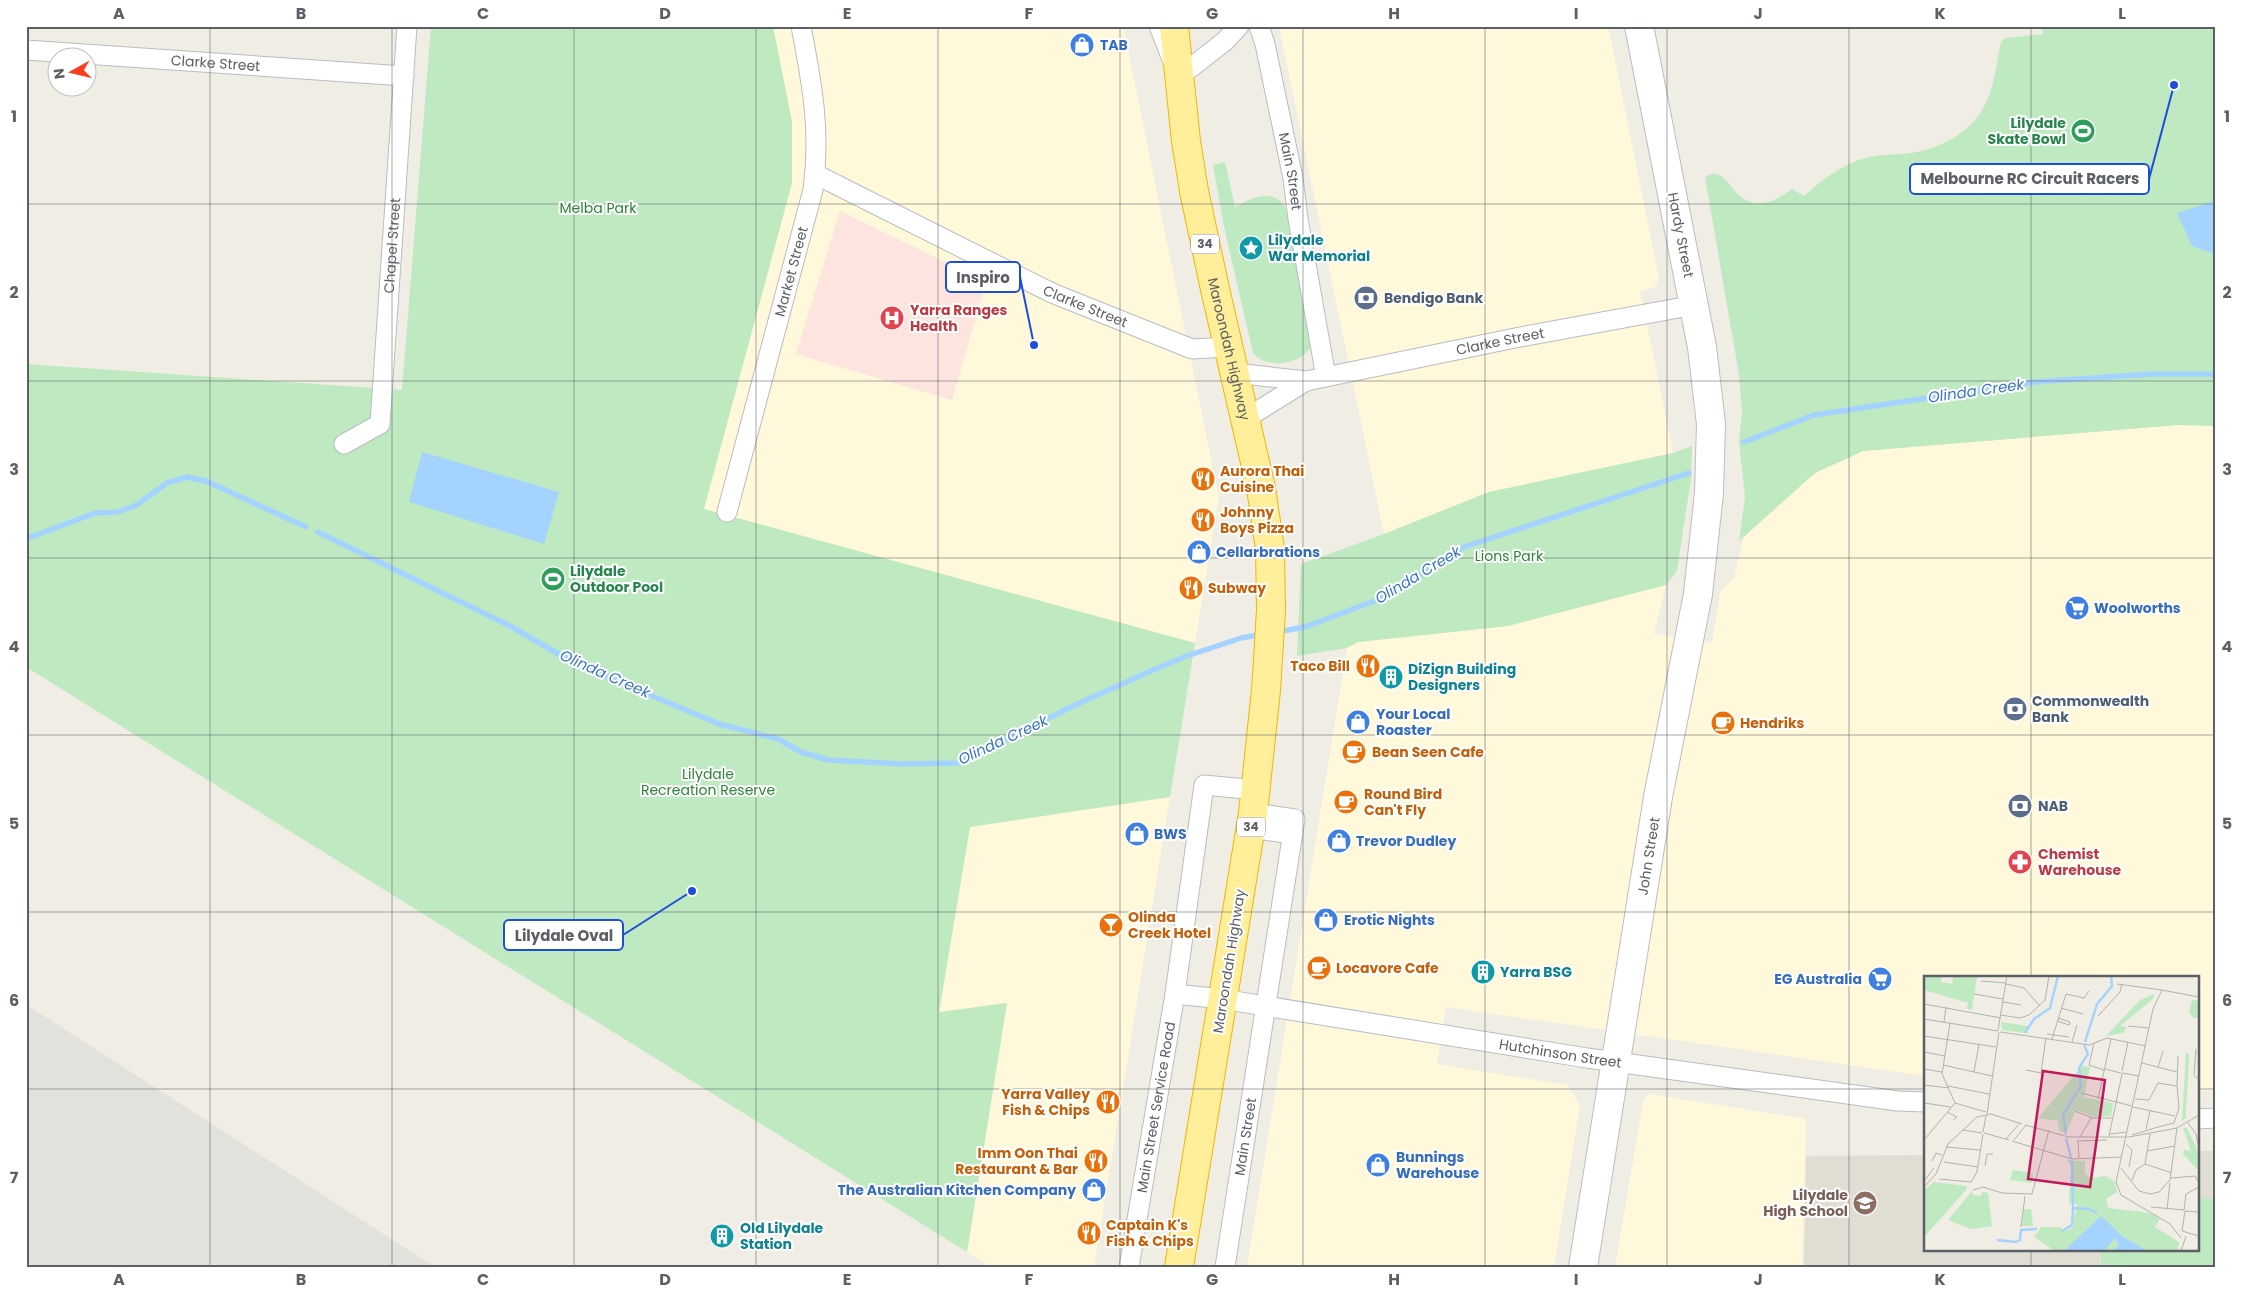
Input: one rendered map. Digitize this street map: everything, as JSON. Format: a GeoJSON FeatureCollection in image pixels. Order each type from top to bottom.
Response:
{"type":"FeatureCollection","features":[{"type":"Feature","properties":{"kind":"highway","name":"Maroondah Highway"},"geometry":{"type":"LineString","coordinates":[[1174,26],[1194,191],[1261,488],[1270,549],[1272,610],[1253,811],[1179,1267]]}},
{"type":"Feature","properties":{"kind":"main road","name":"Hardy Street"},"geometry":{"type":"LineString","coordinates":[[1639,26],[1695,305],[1706,378],[1711,444]]}},
{"type":"Feature","properties":{"kind":"main road","name":"John Street"},"geometry":{"type":"LineString","coordinates":[[1583,1267],[1658,797],[1698,594],[1709,494],[1711,444]]}},
{"type":"Feature","properties":{"kind":"street","name":"Chapel Street"},"geometry":{"type":"LineString","coordinates":[[344,444],[380,424],[407,26]]}},
{"type":"Feature","properties":{"kind":"street","name":"Market Street"},"geometry":{"type":"LineString","coordinates":[[728,512],[810,208],[817,148],[814,92],[801,26]]}},
{"type":"Feature","properties":{"kind":"street"},"geometry":{"type":"LineString","coordinates":[[1159,26],[1179,77],[1230,37],[1239,26]]}},
{"type":"Feature","properties":{"kind":"street","name":"Main Street"},"geometry":{"type":"LineString","coordinates":[[1259,26],[1265,44],[1293,178],[1326,377]]}},
{"type":"Feature","properties":{"kind":"street","name":"Clarke Street"},"geometry":{"type":"LineString","coordinates":[[26,50],[404,76]]}},
{"type":"Feature","properties":{"kind":"street","name":"Clarke Street"},"geometry":{"type":"LineString","coordinates":[[815,174],[1052,293],[1192,349],[1306,381]]}},
{"type":"Feature","properties":{"kind":"street","name":"Clarke Street"},"geometry":{"type":"LineString","coordinates":[[1245,418],[1306,381],[1695,305]]}},
{"type":"Feature","properties":{"kind":"street"},"geometry":{"type":"LineString","coordinates":[[1222,999],[1175,994],[1204,785],[1253,811],[1296,819],[1265,1006]]}},
{"type":"Feature","properties":{"kind":"street","name":"Main Street Service Road"},"geometry":{"type":"LineString","coordinates":[[1130,1267],[1175,994]]}},
{"type":"Feature","properties":{"kind":"street","name":"Hutchinson Street"},"geometry":{"type":"LineString","coordinates":[[1222,999],[1616,1062],[1898,1101],[1924,1102]]}},
{"type":"Feature","properties":{"kind":"street","name":"Main Street"},"geometry":{"type":"LineString","coordinates":[[1225,1267],[1265,1006]]}},
{"type":"Feature","properties":{"kind":"street","name":"Hutchinson Street"},"geometry":{"type":"LineString","coordinates":[[1898,1101],[1924,1109]]}},
{"type":"Feature","properties":{"kind":"street"},"geometry":{"type":"LineString","coordinates":[[2198,1119],[2215,1118]]}},
{"type":"Feature","properties":{"kind":"shaded area"},"geometry":{"type":"Polygon","coordinates":[[[773,26],[1123,26],[1219,498],[1195,643],[703,509],[792,183],[792,122],[773,26]]]}},
{"type":"Feature","properties":{"kind":"shaded area"},"geometry":{"type":"Polygon","coordinates":[[[1279,26],[1608,26],[1659,279],[1654,288],[1640,291],[1673,453],[1489,492],[1384,534],[1279,26]]]}},
{"type":"Feature","properties":{"kind":"shaded area","name":"Yarra Ranges Health"},"geometry":{"type":"Polygon","coordinates":[[[840,211],[986,282],[952,400],[796,354],[840,211]]]}},
{"type":"Feature","properties":{"kind":"shaded area"},"geometry":{"type":"Polygon","coordinates":[[[2178,425],[2215,426],[2215,1091],[2198,1091],[2198,976],[1924,976],[1924,1076],[1446,1007],[1437,1064],[1567,1085],[1580,1105],[1554,1267],[1247,1267],[1347,648],[1358,642],[1508,626],[1666,585],[1654,634],[1712,643],[1720,593],[1734,577],[1744,537],[1815,473],[1863,451],[2178,425]]]}},
{"type":"Feature","properties":{"kind":"shaded area"},"geometry":{"type":"Polygon","coordinates":[[[1170,797],[1094,1267],[990,1267],[967,1252],[1007,1003],[939,1013],[970,827],[1170,797]]]}},
{"type":"Feature","properties":{"kind":"shaded area"},"geometry":{"type":"Polygon","coordinates":[[[26,1004],[47,1018],[435,1267],[26,1267],[26,1004]]]}},
{"type":"Feature","properties":{"kind":"shaded area"},"geometry":{"type":"Polygon","coordinates":[[[1649,1094],[1806,1119],[1802,1267],[1615,1267],[1643,1102],[1649,1094]]]}},
{"type":"Feature","properties":{"kind":"shaded area","name":"Lilydale High School"},"geometry":{"type":"Polygon","coordinates":[[[2198,1151],[2215,1151],[2215,1267],[1804,1267],[1806,1156],[1924,1155],[1924,1250],[2198,1250],[2198,1151]]]}},
{"type":"Feature","properties":{"kind":"green space","name":"Lilydale Recreation Reserve"},"geometry":{"type":"Polygon","coordinates":[[[431,26],[773,26],[792,122],[792,183],[704,509],[1195,643],[1170,797],[970,827],[939,1012],[1007,1003],[967,1252],[26,667],[26,364],[402,390],[431,26]]]}},
{"type":"Feature","properties":{"kind":"green space"},"geometry":{"type":"Polygon","coordinates":[[[2042,26],[2215,26],[2215,426],[2178,425],[1863,451],[1815,473],[1739,541],[1745,497],[1739,442],[1742,410],[1739,375],[1705,177],[1714,173],[1717,174],[1726,180],[1741,197],[1748,201],[1763,203],[1778,198],[1792,189],[1804,196],[1832,174],[1865,158],[1911,153],[1935,147],[1957,136],[1967,128],[1983,109],[1992,85],[2001,42],[2006,38],[2043,34],[2042,26]]]}},
{"type":"Feature","properties":{"kind":"green space"},"geometry":{"type":"Polygon","coordinates":[[[1225,162],[1235,207],[1252,199],[1267,196],[1274,197],[1280,201],[1290,218],[1313,342],[1303,356],[1295,360],[1277,363],[1268,362],[1260,359],[1253,353],[1224,227],[1213,165],[1225,162]]]}},
{"type":"Feature","properties":{"kind":"green space","name":"Lions Park"},"geometry":{"type":"Polygon","coordinates":[[[1692,446],[1691,479],[1677,571],[1666,585],[1508,626],[1358,642],[1347,648],[1297,656],[1301,564],[1384,534],[1489,492],[1673,453],[1692,446]]]}},
{"type":"Feature","properties":{"kind":"green space"},"geometry":{"type":"Polygon","coordinates":[[[2198,1198],[2215,1198],[2215,1267],[2101,1267],[2101,1250],[2198,1250],[2198,1198]]]}},
{"type":"Feature","properties":{"kind":"water"},"geometry":{"type":"Polygon","coordinates":[[[2215,201],[2215,254],[2192,246],[2177,213],[2215,201]]]}},
{"type":"Feature","properties":{"kind":"water"},"geometry":{"type":"Polygon","coordinates":[[[422,452],[559,492],[544,544],[409,502],[422,452]]]}},
{"type":"Feature","properties":{"kind":"waterway","name":"Olinda Creek"},"geometry":{"type":"LineString","coordinates":[[1744,442],[1814,415],[2035,382],[2153,374],[2215,374]]}},
{"type":"Feature","properties":{"kind":"waterway","name":"Olinda Creek"},"geometry":{"type":"LineString","coordinates":[[1277,632],[1305,627],[1385,597],[1464,547],[1689,473]]}},
{"type":"Feature","properties":{"kind":"waterway","name":"Olinda Creek"},"geometry":{"type":"LineString","coordinates":[[26,539],[95,513],[117,512],[135,506],[167,483],[187,477],[206,481],[306,527]]}},
{"type":"Feature","properties":{"kind":"waterway","name":"Olinda Creek"},"geometry":{"type":"LineString","coordinates":[[318,532],[510,626],[576,664],[719,724],[778,739],[801,752],[828,760],[903,764],[959,763],[1075,705],[1153,670],[1184,657],[1241,638],[1263,634]]}},
{"type":"Feature","properties":{"kind":"place","name":"TAB"},"geometry":{"type":"Point","coordinates":[1082,45]}},
{"type":"Feature","properties":{"kind":"place","name":"Melbourne RC Circuit Racers"},"geometry":{"type":"Point","coordinates":[2174,85]}},
{"type":"Feature","properties":{"kind":"place","name":"Lilydale Skate Bowl"},"geometry":{"type":"Point","coordinates":[2083,131]}},
{"type":"Feature","properties":{"kind":"place","name":"Lilydale War Memorial"},"geometry":{"type":"Point","coordinates":[1251,248]}},
{"type":"Feature","properties":{"kind":"place","name":"Bendigo Bank"},"geometry":{"type":"Point","coordinates":[1366,298]}},
{"type":"Feature","properties":{"kind":"place","name":"Yarra Ranges Health"},"geometry":{"type":"Point","coordinates":[892,318]}},
{"type":"Feature","properties":{"kind":"place","name":"Inspiro"},"geometry":{"type":"Point","coordinates":[1034,345]}},
{"type":"Feature","properties":{"kind":"place","name":"Aurora Thai Cuisine"},"geometry":{"type":"Point","coordinates":[1203,479]}},
{"type":"Feature","properties":{"kind":"place","name":"Johnny Boys Pizza"},"geometry":{"type":"Point","coordinates":[1203,520]}},
{"type":"Feature","properties":{"kind":"place","name":"Cellarbrations"},"geometry":{"type":"Point","coordinates":[1199,552]}},
{"type":"Feature","properties":{"kind":"place","name":"Lilydale Outdoor Pool"},"geometry":{"type":"Point","coordinates":[553,579]}},
{"type":"Feature","properties":{"kind":"place","name":"Subway"},"geometry":{"type":"Point","coordinates":[1191,588]}},
{"type":"Feature","properties":{"kind":"place","name":"Woolworths"},"geometry":{"type":"Point","coordinates":[2077,608]}},
{"type":"Feature","properties":{"kind":"place","name":"Taco Bill"},"geometry":{"type":"Point","coordinates":[1368,666]}},
{"type":"Feature","properties":{"kind":"place","name":"DiZign Building Designers"},"geometry":{"type":"Point","coordinates":[1391,677]}},
{"type":"Feature","properties":{"kind":"place","name":"Commonwealth Bank"},"geometry":{"type":"Point","coordinates":[2015,709]}},
{"type":"Feature","properties":{"kind":"place","name":"Your Local Roaster"},"geometry":{"type":"Point","coordinates":[1358,722]}},
{"type":"Feature","properties":{"kind":"place","name":"Hendriks"},"geometry":{"type":"Point","coordinates":[1723,723]}},
{"type":"Feature","properties":{"kind":"place","name":"Bean Seen Cafe"},"geometry":{"type":"Point","coordinates":[1354,752]}},
{"type":"Feature","properties":{"kind":"place","name":"Round Bird Can't Fly"},"geometry":{"type":"Point","coordinates":[1346,802]}},
{"type":"Feature","properties":{"kind":"place","name":"NAB"},"geometry":{"type":"Point","coordinates":[2020,806]}},
{"type":"Feature","properties":{"kind":"place","name":"BWS"},"geometry":{"type":"Point","coordinates":[1137,834]}},
{"type":"Feature","properties":{"kind":"place","name":"Trevor Dudley"},"geometry":{"type":"Point","coordinates":[1339,841]}},
{"type":"Feature","properties":{"kind":"place","name":"Chemist Warehouse"},"geometry":{"type":"Point","coordinates":[2020,862]}},
{"type":"Feature","properties":{"kind":"place","name":"Lilydale Oval"},"geometry":{"type":"Point","coordinates":[692,891]}},
{"type":"Feature","properties":{"kind":"place","name":"Erotic Nights"},"geometry":{"type":"Point","coordinates":[1326,920]}},
{"type":"Feature","properties":{"kind":"place","name":"Olinda Creek Hotel"},"geometry":{"type":"Point","coordinates":[1111,925]}},
{"type":"Feature","properties":{"kind":"place","name":"Locavore Cafe"},"geometry":{"type":"Point","coordinates":[1319,968]}},
{"type":"Feature","properties":{"kind":"place","name":"Yarra BSG"},"geometry":{"type":"Point","coordinates":[1483,972]}},
{"type":"Feature","properties":{"kind":"place","name":"EG Australia"},"geometry":{"type":"Point","coordinates":[1880,979]}},
{"type":"Feature","properties":{"kind":"place","name":"Yarra Valley Fish & Chips"},"geometry":{"type":"Point","coordinates":[1108,1102]}},
{"type":"Feature","properties":{"kind":"place","name":"Imm Oon Thai Restaurant & Bar"},"geometry":{"type":"Point","coordinates":[1096,1161]}},
{"type":"Feature","properties":{"kind":"place","name":"Bunnings Warehouse"},"geometry":{"type":"Point","coordinates":[1378,1165]}},
{"type":"Feature","properties":{"kind":"place","name":"The Australian Kitchen Company"},"geometry":{"type":"Point","coordinates":[1094,1190]}},
{"type":"Feature","properties":{"kind":"place","name":"Lilydale High School"},"geometry":{"type":"Point","coordinates":[1865,1203]}},
{"type":"Feature","properties":{"kind":"place","name":"Captain K's Fish & Chips"},"geometry":{"type":"Point","coordinates":[1089,1233]}},
{"type":"Feature","properties":{"kind":"place","name":"Old Lilydale Station"},"geometry":{"type":"Point","coordinates":[722,1236]}},
{"type":"Feature","properties":{"kind":"park label","name":"Melba Park"},"geometry":{"type":"Point","coordinates":[598,208]}}]}
